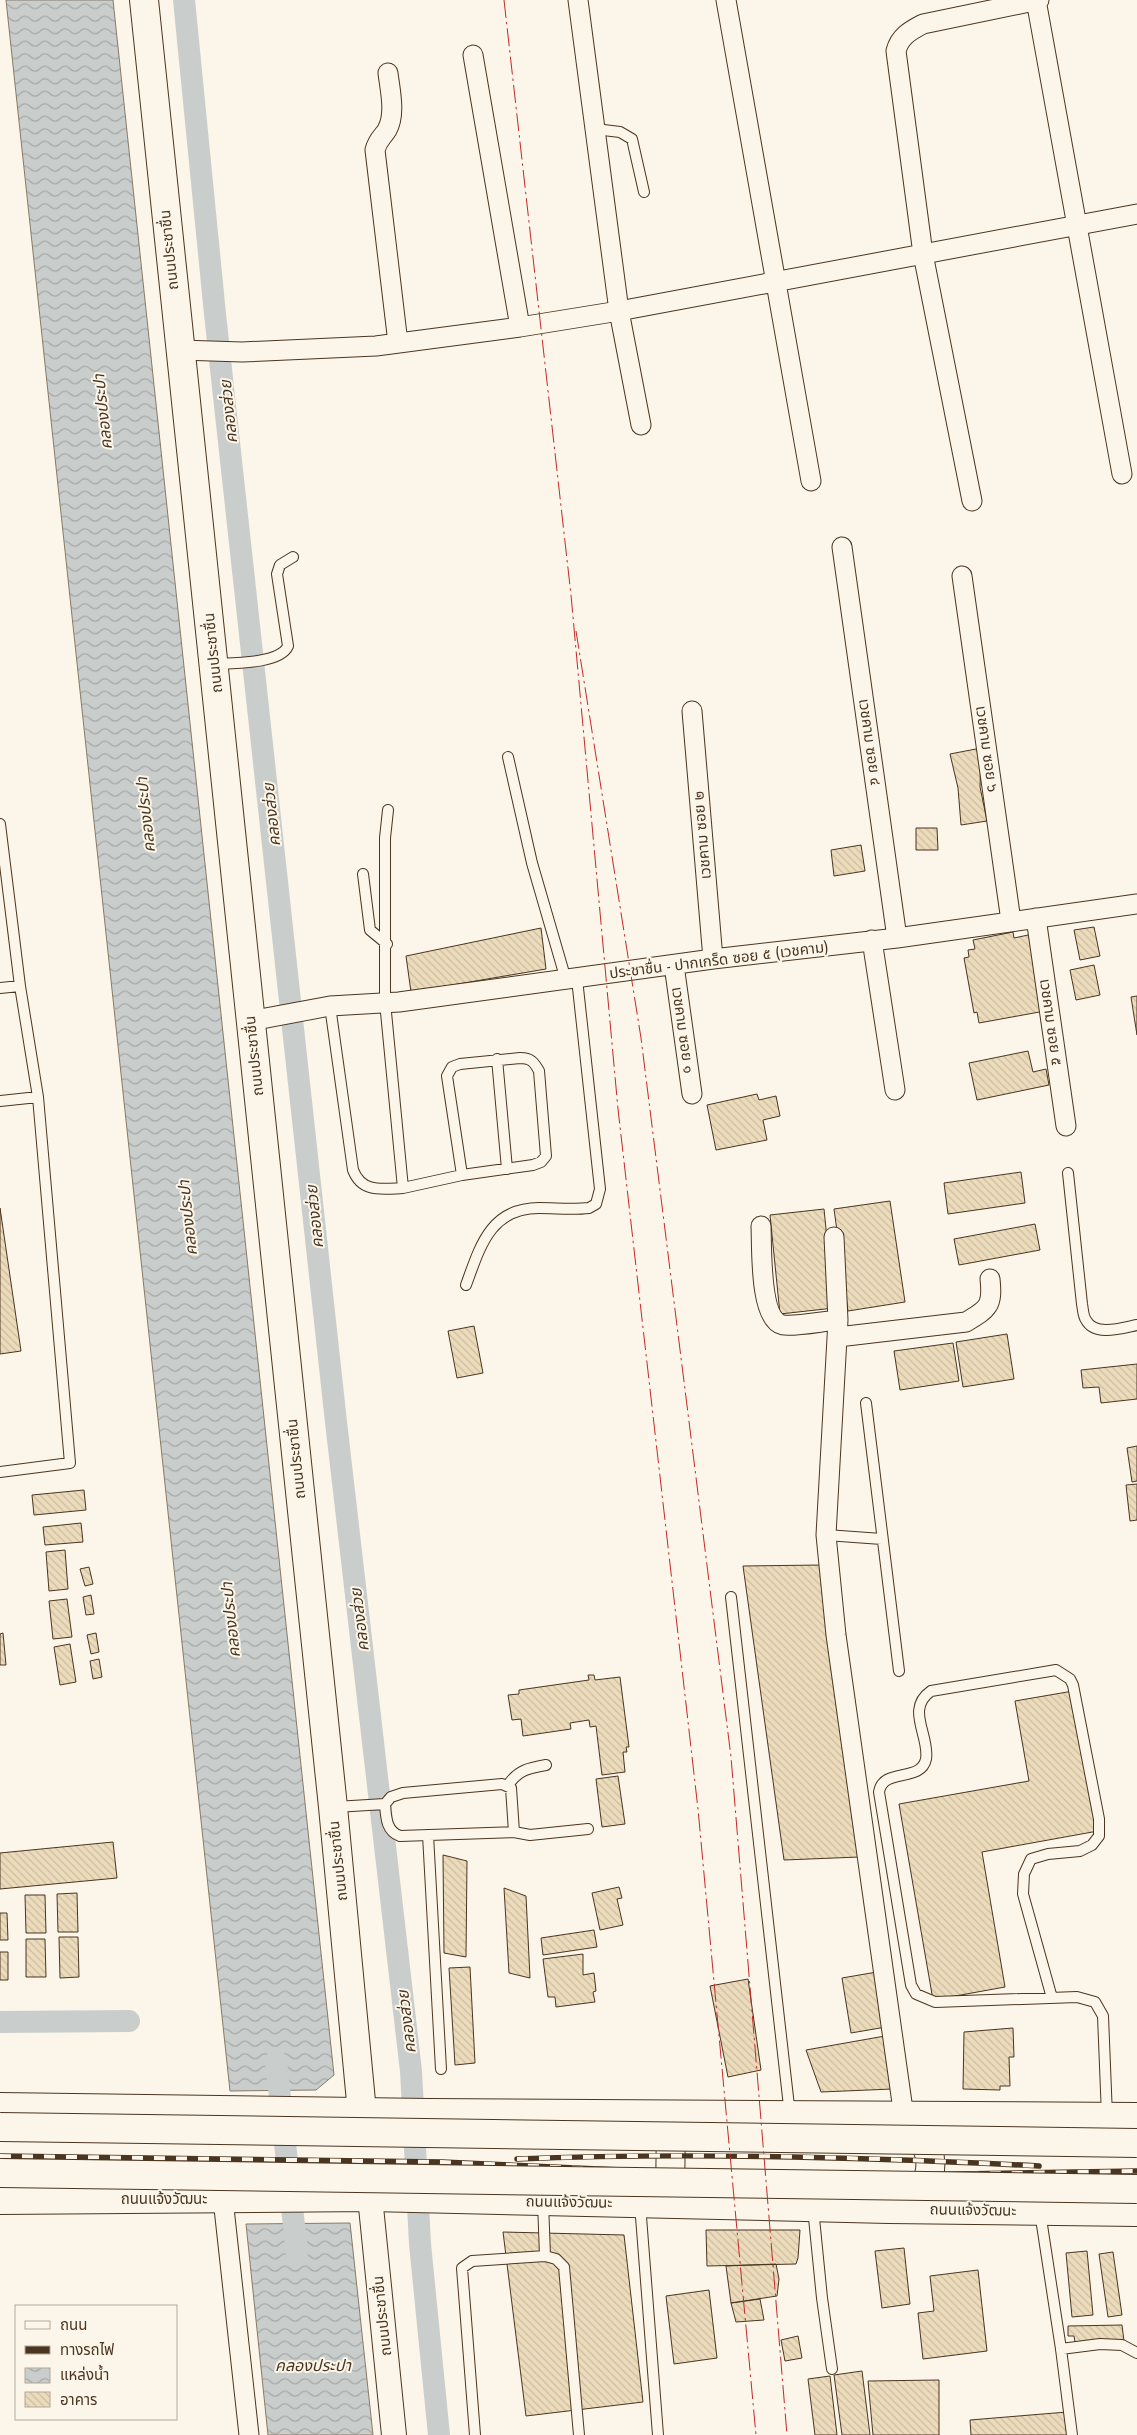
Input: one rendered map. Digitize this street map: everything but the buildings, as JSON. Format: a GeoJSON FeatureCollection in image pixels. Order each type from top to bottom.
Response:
{"type":"FeatureCollection","features":[{"type":"Feature","properties":{"kind":"main road","name":"ถนนประชาชื่น"},"geometry":{"type":"LineString","coordinates":[[144,0],[223,663],[258,1020],[343,1806],[362,2112]]}},
{"type":"Feature","properties":{"kind":"main road"},"geometry":{"type":"LineString","coordinates":[[0,2107],[428,2113],[1137,2117]]}},
{"type":"Feature","properties":{"kind":"main road"},"geometry":{"type":"LineString","coordinates":[[670,2204],[671,2115]]}},
{"type":"Feature","properties":{"kind":"main road"},"geometry":{"type":"LineString","coordinates":[[889,2209],[915,2196],[930,2176],[931,2151],[915,2130],[896,2117]]}},
{"type":"Feature","properties":{"kind":"main road"},"geometry":{"type":"LineString","coordinates":[[978,2210],[957,2198],[946,2177],[946,2150],[956,2133],[985,2117]]}},
{"type":"Feature","properties":{"kind":"main road"},"geometry":{"type":"LineString","coordinates":[[0,2126],[1137,2143]]}},
{"type":"Feature","properties":{"kind":"main road","name":"ถนนแจ้งวัฒนะ"},"geometry":{"type":"LineString","coordinates":[[0,2173],[1137,2189]]}},
{"type":"Feature","properties":{"kind":"main road","name":"ถนนแจ้งวัฒนะ"},"geometry":{"type":"LineString","coordinates":[[0,2200],[370,2197],[889,2209],[1137,2212]]}},
{"type":"Feature","properties":{"kind":"street"},"geometry":{"type":"LineString","coordinates":[[578,0],[618,311],[641,425]]}},
{"type":"Feature","properties":{"kind":"street"},"geometry":{"type":"LineString","coordinates":[[726,0],[774,281],[811,481]]}},
{"type":"Feature","properties":{"kind":"street"},"geometry":{"type":"LineString","coordinates":[[972,501],[922,254],[896,51],[899,41],[910,31],[923,24],[1038,0],[1122,474]]}},
{"type":"Feature","properties":{"kind":"street"},"geometry":{"type":"LineString","coordinates":[[473,55],[520,327]]}},
{"type":"Feature","properties":{"kind":"street"},"geometry":{"type":"LineString","coordinates":[[388,73],[391,111],[387,130],[378,140],[375,150],[398,343]]}},
{"type":"Feature","properties":{"kind":"street"},"geometry":{"type":"LineString","coordinates":[[186,350],[242,352],[398,343],[520,327],[618,311],[1137,214]]}},
{"type":"Feature","properties":{"kind":"street","name":"เวชคาม ซอย ๔"},"geometry":{"type":"LineString","coordinates":[[842,547],[897,938]]}},
{"type":"Feature","properties":{"kind":"street","name":"เวชคาม ซอย ๖"},"geometry":{"type":"LineString","coordinates":[[962,576],[1011,921]]}},
{"type":"Feature","properties":{"kind":"street","name":"เวชคาม ซอย ๒"},"geometry":{"type":"LineString","coordinates":[[692,711],[713,959]]}},
{"type":"Feature","properties":{"kind":"street","name":"ประชาชื่น - ปากเกร็ด ซอย ๕ (เวชคาม)"},"geometry":{"type":"LineString","coordinates":[[258,1020],[330,1006],[385,1002],[572,980],[713,959],[897,938],[1137,904]]}},
{"type":"Feature","properties":{"kind":"street","name":"เวชคาม ซอย ๕"},"geometry":{"type":"LineString","coordinates":[[1036,918],[1066,1126]]}},
{"type":"Feature","properties":{"kind":"street"},"geometry":{"type":"LineString","coordinates":[[872,940],[895,1090]]}},
{"type":"Feature","properties":{"kind":"street","name":"เวชคาม ซอย ๑"},"geometry":{"type":"LineString","coordinates":[[674,965],[692,1094]]}},
{"type":"Feature","properties":{"kind":"street"},"geometry":{"type":"LineString","coordinates":[[761,1226],[765,1297],[773,1318],[782,1325],[838,1329],[966,1322],[984,1312],[992,1298],[990,1279]]}},
{"type":"Feature","properties":{"kind":"street"},"geometry":{"type":"LineString","coordinates":[[834,1237],[838,1329],[826,1535],[836,1635],[896,2117]]}},
{"type":"Feature","properties":{"kind":"street","name":"ถนนประชาชื่น"},"geometry":{"type":"LineString","coordinates":[[370,2197],[394,2435]]}},
{"type":"Feature","properties":{"kind":"street"},"geometry":{"type":"LineString","coordinates":[[223,2199],[248,2435]]}},
{"type":"Feature","properties":{"kind":"lane"},"geometry":{"type":"LineString","coordinates":[[595,129],[620,132],[632,138],[644,192]]}},
{"type":"Feature","properties":{"kind":"lane"},"geometry":{"type":"LineString","coordinates":[[223,663],[272,658],[282,654],[288,646],[277,574],[280,565],[292,558]]}},
{"type":"Feature","properties":{"kind":"lane"},"geometry":{"type":"LineString","coordinates":[[466,1285],[482,1240],[498,1222],[517,1210],[590,1208],[599,1197],[600,1189],[572,980],[532,863],[508,757]]}},
{"type":"Feature","properties":{"kind":"lane"},"geometry":{"type":"LineString","coordinates":[[388,810],[386,838],[387,944],[385,1002],[403,1188]]}},
{"type":"Feature","properties":{"kind":"lane"},"geometry":{"type":"LineString","coordinates":[[0,824],[20,986],[38,1097],[70,1463],[0,1472]]}},
{"type":"Feature","properties":{"kind":"lane"},"geometry":{"type":"LineString","coordinates":[[363,874],[370,930],[387,944]]}},
{"type":"Feature","properties":{"kind":"lane"},"geometry":{"type":"LineString","coordinates":[[0,988],[20,986]]}},
{"type":"Feature","properties":{"kind":"lane"},"geometry":{"type":"LineString","coordinates":[[330,1006],[353,1170],[358,1181],[366,1187],[382,1189],[403,1188],[462,1175],[541,1162],[546,1156],[546,1144],[538,1071],[535,1063],[528,1058],[497,1059],[460,1064],[452,1067],[447,1076],[462,1175]]}},
{"type":"Feature","properties":{"kind":"lane"},"geometry":{"type":"LineString","coordinates":[[497,1059],[507,1169]]}},
{"type":"Feature","properties":{"kind":"lane"},"geometry":{"type":"LineString","coordinates":[[0,1101],[38,1097]]}},
{"type":"Feature","properties":{"kind":"lane"},"geometry":{"type":"LineString","coordinates":[[1068,1173],[1082,1304],[1086,1321],[1096,1329],[1111,1330],[1137,1325]]}},
{"type":"Feature","properties":{"kind":"lane"},"geometry":{"type":"LineString","coordinates":[[866,1403],[899,1671]]}},
{"type":"Feature","properties":{"kind":"lane"},"geometry":{"type":"LineString","coordinates":[[826,1535],[882,1539]]}},
{"type":"Feature","properties":{"kind":"lane"},"geometry":{"type":"LineString","coordinates":[[731,1597],[790,2116]]}},
{"type":"Feature","properties":{"kind":"lane"},"geometry":{"type":"LineString","coordinates":[[1052,1998],[1023,1894],[1024,1874],[1031,1859],[1048,1854],[1080,1851],[1092,1845],[1099,1836],[1099,1819],[1073,1686],[1070,1679],[1056,1670],[931,1691],[924,1695],[919,1707],[926,1759],[921,1768],[910,1773],[887,1778],[880,1786],[879,1792],[911,1985],[916,1994],[935,2002],[1052,1998],[1087,1998],[1095,2002],[1101,2008],[1103,2016],[1107,2117]]}},
{"type":"Feature","properties":{"kind":"lane"},"geometry":{"type":"LineString","coordinates":[[508,1785],[513,1778],[525,1769],[546,1765]]}},
{"type":"Feature","properties":{"kind":"lane"},"geometry":{"type":"LineString","coordinates":[[343,1806],[385,1804],[391,1798],[403,1793],[508,1785]]}},
{"type":"Feature","properties":{"kind":"lane"},"geometry":{"type":"LineString","coordinates":[[508,1785],[511,1788],[514,1832]]}},
{"type":"Feature","properties":{"kind":"lane"},"geometry":{"type":"LineString","coordinates":[[385,1804],[388,1826],[394,1834],[428,1835],[514,1832],[530,1835],[588,1829]]}},
{"type":"Feature","properties":{"kind":"lane"},"geometry":{"type":"LineString","coordinates":[[428,1835],[441,2068]]}},
{"type":"Feature","properties":{"kind":"lane"},"geometry":{"type":"LineString","coordinates":[[543,2201],[545,2256]]}},
{"type":"Feature","properties":{"kind":"lane"},"geometry":{"type":"LineString","coordinates":[[640,2203],[658,2435]]}},
{"type":"Feature","properties":{"kind":"lane"},"geometry":{"type":"LineString","coordinates":[[813,2206],[822,2298],[832,2369]]}},
{"type":"Feature","properties":{"kind":"lane"},"geometry":{"type":"LineString","coordinates":[[1040,2211],[1072,2435]]}},
{"type":"Feature","properties":{"kind":"lane"},"geometry":{"type":"LineString","coordinates":[[475,2435],[462,2268],[472,2261],[545,2256],[556,2259],[564,2267],[579,2435]]}},
{"type":"Feature","properties":{"kind":"lane"},"geometry":{"type":"LineString","coordinates":[[1061,2349],[1100,2344],[1122,2344],[1137,2353]]}},
{"type":"Feature","properties":{"kind":"water"},"geometry":{"type":"Polygon","coordinates":[[[6,0],[113,0],[334,2075],[316,2090],[230,2091],[6,0]]]}},
{"type":"Feature","properties":{"kind":"water","name":"คลองประปา"},"geometry":{"type":"Polygon","coordinates":[[[350,2223],[373,2435],[268,2435],[246,2224],[350,2223]]]}},
{"type":"Feature","properties":{"kind":"waterway","name":"คลองส่วย"},"geometry":{"type":"LineString","coordinates":[[184,0],[215,314],[336,1422],[411,2071],[420,2244],[439,2435]]}},
{"type":"Feature","properties":{"kind":"waterway"},"geometry":{"type":"LineString","coordinates":[[0,2022],[129,2021]]}},
{"type":"Feature","properties":{"kind":"waterway","name":"คลองประปา"},"geometry":{"type":"LineString","coordinates":[[276,2061],[297,2253]]}},
{"type":"Feature","properties":{"kind":"railway"},"geometry":{"type":"LineString","coordinates":[[0,2156],[442,2162],[666,2172],[845,2176],[1137,2171]]}},
{"type":"Feature","properties":{"kind":"railway"},"geometry":{"type":"LineString","coordinates":[[517,2159],[778,2156],[1039,2166]]}},
{"type":"Feature","properties":{"kind":"power"},"geometry":{"type":"LineString","coordinates":[[504,0],[571,595],[618,1109],[698,1809],[756,2435]]}},
{"type":"Feature","properties":{"kind":"power"},"geometry":{"type":"LineString","coordinates":[[576,631],[641,1038],[731,1757],[787,2435]]}}]}
